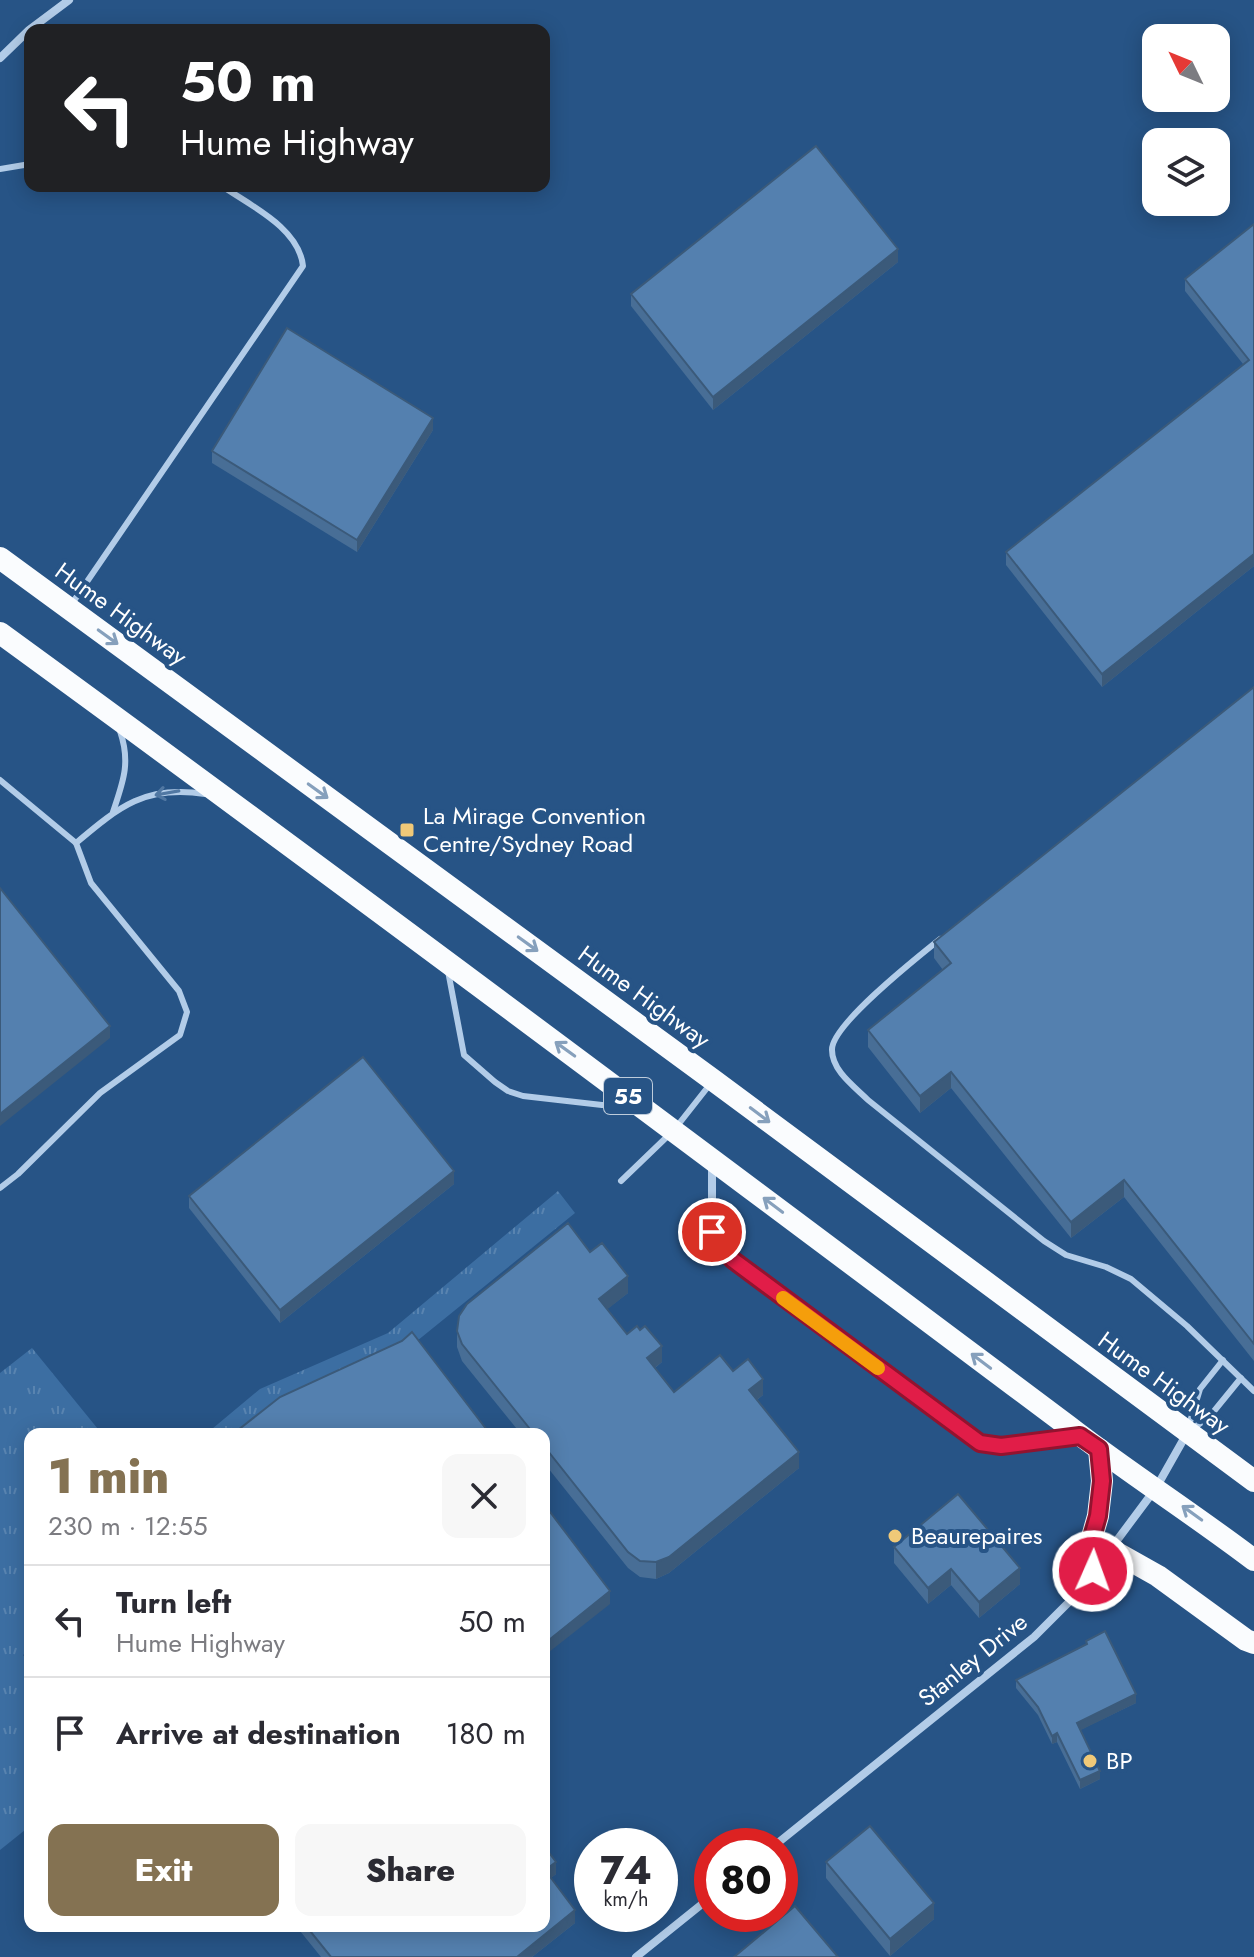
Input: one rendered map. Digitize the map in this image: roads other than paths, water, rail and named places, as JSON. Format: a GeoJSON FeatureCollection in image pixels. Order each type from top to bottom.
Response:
{"type":"FeatureCollection","features":[{"type":"Feature","properties":{"kind":"highway","name":"Hume Highway"},"geometry":{"type":"LineString","coordinates":[[0,558],[1254,1481]]}},
{"type":"Feature","properties":{"kind":"highway","name":"55"},"geometry":{"type":"LineString","coordinates":[[0,633],[674,1130],[1080,1436],[1254,1560]]}},
{"type":"Feature","properties":{"kind":"highway"},"geometry":{"type":"LineString","coordinates":[[1093,1571],[1092,1537],[1102,1481],[1099,1449]]}},
{"type":"Feature","properties":{"kind":"highway"},"geometry":{"type":"LineString","coordinates":[[1110,1549],[1158,1576],[1251,1643]]}},
{"type":"Feature","properties":{"kind":"street"},"geometry":{"type":"LineString","coordinates":[[37,24],[69,0]]}},
{"type":"Feature","properties":{"kind":"street"},"geometry":{"type":"LineString","coordinates":[[0,58],[24,35]]}},
{"type":"Feature","properties":{"kind":"street"},"geometry":{"type":"LineString","coordinates":[[712,1159],[712,1232],[716,1242],[733,1260],[980,1443],[1001,1446],[1080,1436]]}},
{"type":"Feature","properties":{"kind":"street","name":"Stanley Drive"},"geometry":{"type":"LineString","coordinates":[[796,1828],[1034,1637],[1071,1600],[1156,1488],[1187,1432]]}},
{"type":"Feature","properties":{"kind":"street"},"geometry":{"type":"LineString","coordinates":[[636,1957],[694,1910]]}},
{"type":"Feature","properties":{"kind":"lane"},"geometry":{"type":"LineString","coordinates":[[0,169],[24,165]]}},
{"type":"Feature","properties":{"kind":"lane"},"geometry":{"type":"LineString","coordinates":[[69,608],[303,266],[302,253],[280,225],[231,192]]}},
{"type":"Feature","properties":{"kind":"lane"},"geometry":{"type":"LineString","coordinates":[[113,812],[125,775],[127,750],[115,716]]}},
{"type":"Feature","properties":{"kind":"lane"},"geometry":{"type":"LineString","coordinates":[[0,780],[76,843],[91,883],[179,991],[187,1012],[180,1035],[100,1093],[0,1188]]}},
{"type":"Feature","properties":{"kind":"lane"},"geometry":{"type":"LineString","coordinates":[[76,843],[113,812],[141,798],[176,790],[224,797]]}},
{"type":"Feature","properties":{"kind":"lane"},"geometry":{"type":"LineString","coordinates":[[944,936],[840,1030],[832,1050],[844,1077],[868,1100],[1044,1241],[1066,1255],[1106,1267],[1131,1279],[1187,1326],[1254,1391]]}},
{"type":"Feature","properties":{"kind":"lane"},"geometry":{"type":"LineString","coordinates":[[447,963],[464,1055],[495,1082],[523,1096],[602,1105],[640,1105]]}},
{"type":"Feature","properties":{"kind":"lane"},"geometry":{"type":"LineString","coordinates":[[621,1181],[674,1130],[713,1080]]}},
{"type":"Feature","properties":{"kind":"lane"},"geometry":{"type":"LineString","coordinates":[[1187,1432],[1200,1389],[1223,1360]]}},
{"type":"Feature","properties":{"kind":"lane"},"geometry":{"type":"LineString","coordinates":[[1187,1432],[1210,1416],[1241,1378]]}},
{"type":"Feature","properties":{"kind":"place","name":"La Mirage Convention Centre/Sydney Road"},"geometry":{"type":"Point","coordinates":[407,830]}},
{"type":"Feature","properties":{"kind":"place","name":"Beaurepaires"},"geometry":{"type":"Point","coordinates":[895,1536]}},
{"type":"Feature","properties":{"kind":"place","name":"BP"},"geometry":{"type":"Point","coordinates":[1090,1761]}}]}
